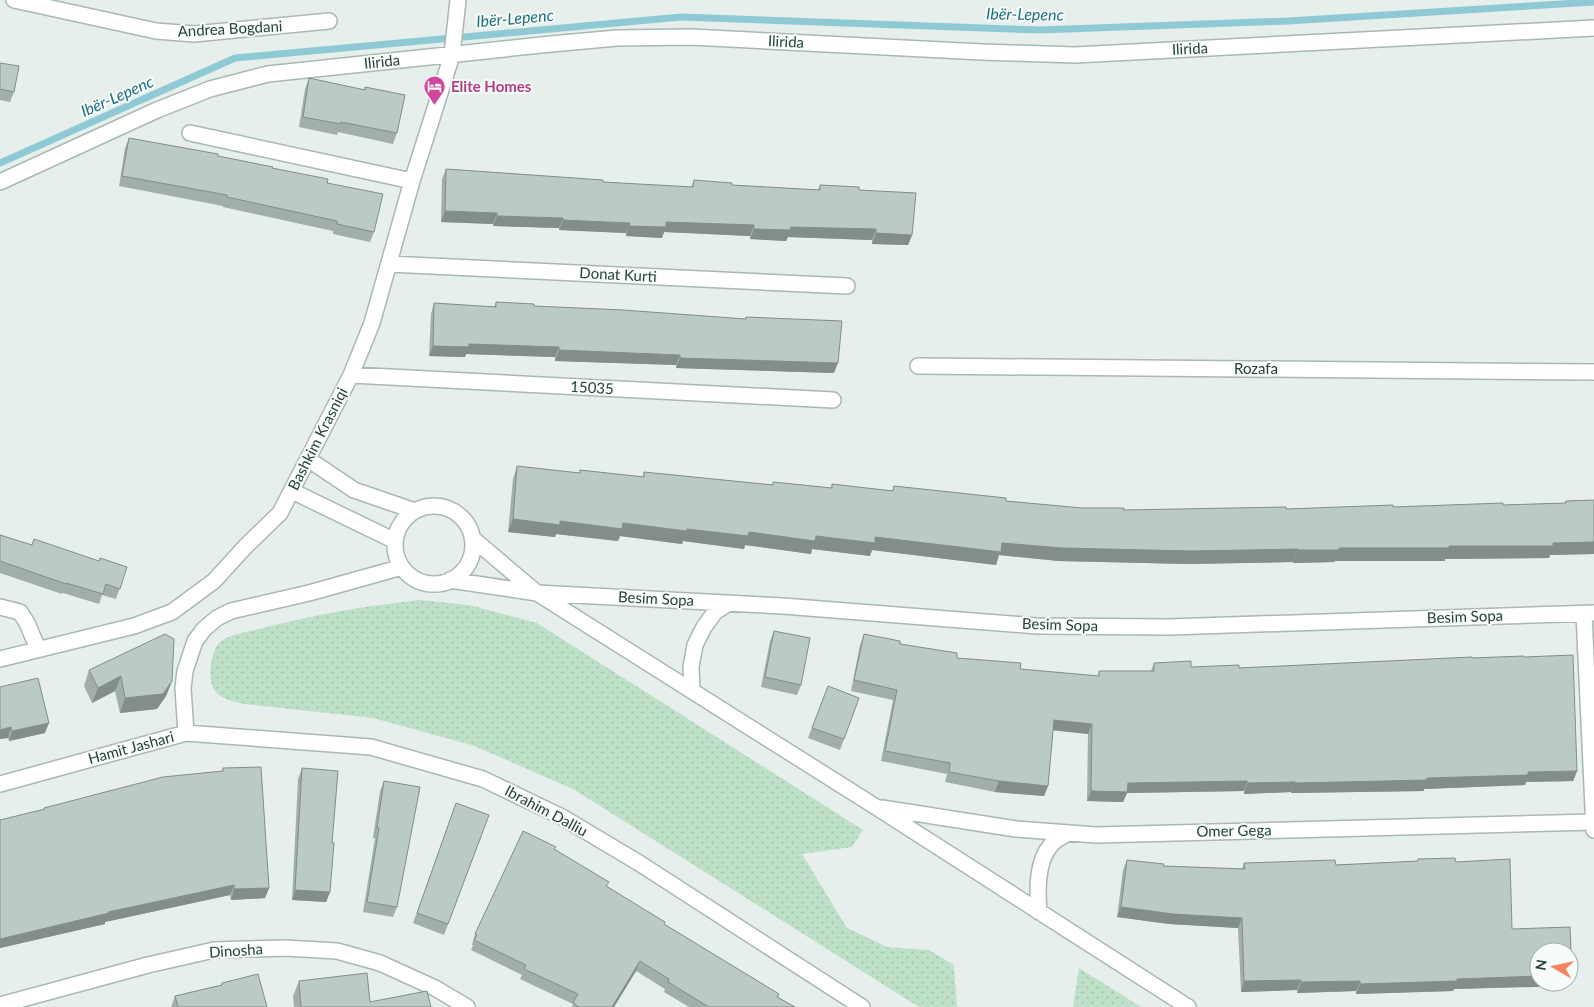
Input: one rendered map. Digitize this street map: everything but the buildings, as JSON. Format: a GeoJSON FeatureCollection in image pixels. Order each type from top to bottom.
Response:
{"type":"FeatureCollection","features":[{"type":"Feature","properties":{"kind":"street","name":"Andrea Bogdani"},"geometry":{"type":"LineString","coordinates":[[14,0],[156,31],[184,33],[221,32],[329,21]]}},
{"type":"Feature","properties":{"kind":"street","name":"Bashkim Krasniqi"},"geometry":{"type":"LineString","coordinates":[[0,658],[134,626],[172,612],[214,581],[280,512],[351,375],[372,323],[412,181],[452,55],[458,0]]}},
{"type":"Feature","properties":{"kind":"street","name":"Ilirida"},"geometry":{"type":"LineString","coordinates":[[0,182],[157,110],[210,89],[268,74],[617,38],[691,37],[962,51],[1074,54],[1594,28]]}},
{"type":"Feature","properties":{"kind":"street"},"geometry":{"type":"LineString","coordinates":[[190,133],[412,181]]}},
{"type":"Feature","properties":{"kind":"street","name":"Donat Kurti"},"geometry":{"type":"LineString","coordinates":[[389,264],[847,286]]}},
{"type":"Feature","properties":{"kind":"street","name":"Rozafa"},"geometry":{"type":"LineString","coordinates":[[918,366],[1594,372]]}},
{"type":"Feature","properties":{"kind":"street","name":"15035"},"geometry":{"type":"LineString","coordinates":[[351,375],[833,400]]}},
{"type":"Feature","properties":{"kind":"street"},"geometry":{"type":"LineString","coordinates":[[308,459],[354,490],[415,511]]}},
{"type":"Feature","properties":{"kind":"street"},"geometry":{"type":"LineString","coordinates":[[292,491],[395,541]]}},
{"type":"Feature","properties":{"kind":"street","name":"Besim Sopa"},"geometry":{"type":"LineString","coordinates":[[415,511],[426,506],[439,506],[461,516],[468,526],[472,538],[537,593],[876,806],[1188,1007]]}},
{"type":"Feature","properties":{"kind":"street"},"geometry":{"type":"LineString","coordinates":[[402,567],[397,555],[395,541],[398,528],[415,511]]}},
{"type":"Feature","properties":{"kind":"street"},"geometry":{"type":"LineString","coordinates":[[450,580],[461,573],[469,562],[472,538]]}},
{"type":"Feature","properties":{"kind":"street","name":"Besim Sopa"},"geometry":{"type":"LineString","coordinates":[[402,567],[411,576],[424,582],[437,584],[450,580],[537,593],[730,603],[1027,625],[1169,627],[1589,613],[1594,830]]}},
{"type":"Feature","properties":{"kind":"street","name":"Hamit Jashari"},"geometry":{"type":"LineString","coordinates":[[0,784],[186,733],[183,688],[185,671],[195,641],[204,629],[217,618],[231,611],[309,593],[402,567]]}},
{"type":"Feature","properties":{"kind":"street"},"geometry":{"type":"LineString","coordinates":[[692,690],[691,667],[695,645],[704,627],[715,612],[730,603]]}},
{"type":"Feature","properties":{"kind":"street"},"geometry":{"type":"LineString","coordinates":[[0,607],[20,612],[38,649]]}},
{"type":"Feature","properties":{"kind":"street","name":"Ibrahim Dalliu"},"geometry":{"type":"LineString","coordinates":[[186,733],[371,747],[483,779],[562,817],[639,863],[862,1007]]}},
{"type":"Feature","properties":{"kind":"street","name":"Omer Gega"},"geometry":{"type":"LineString","coordinates":[[876,806],[1016,829],[1096,835],[1594,822]]}},
{"type":"Feature","properties":{"kind":"street"},"geometry":{"type":"LineString","coordinates":[[1039,912],[1037,893],[1039,874],[1044,858],[1054,842],[1068,833]]}},
{"type":"Feature","properties":{"kind":"street","name":"Dinosha"},"geometry":{"type":"LineString","coordinates":[[0,1005],[148,965],[214,950],[285,948],[337,951],[380,963],[435,988],[466,1007]]}},
{"type":"Feature","properties":{"kind":"green space"},"geometry":{"type":"Polygon","coordinates":[[[420,600],[469,605],[537,623],[863,830],[852,847],[802,854],[847,928],[887,947],[929,950],[954,965],[957,1007],[919,1007],[573,789],[472,745],[373,718],[244,704],[221,696],[213,688],[210,674],[213,656],[219,643],[228,637],[319,615],[420,600]]]}},
{"type":"Feature","properties":{"kind":"green space"},"geometry":{"type":"Polygon","coordinates":[[[1079,968],[1141,1007],[1073,1007],[1079,968]]]}},
{"type":"Feature","properties":{"kind":"waterway","name":"Ibër-Lepenc"},"geometry":{"type":"LineString","coordinates":[[0,163],[235,58],[681,17],[1040,30],[1288,21],[1594,2]]}},
{"type":"Feature","properties":{"kind":"place","name":"Elite Homes"},"geometry":{"type":"Point","coordinates":[435,106]}}]}
